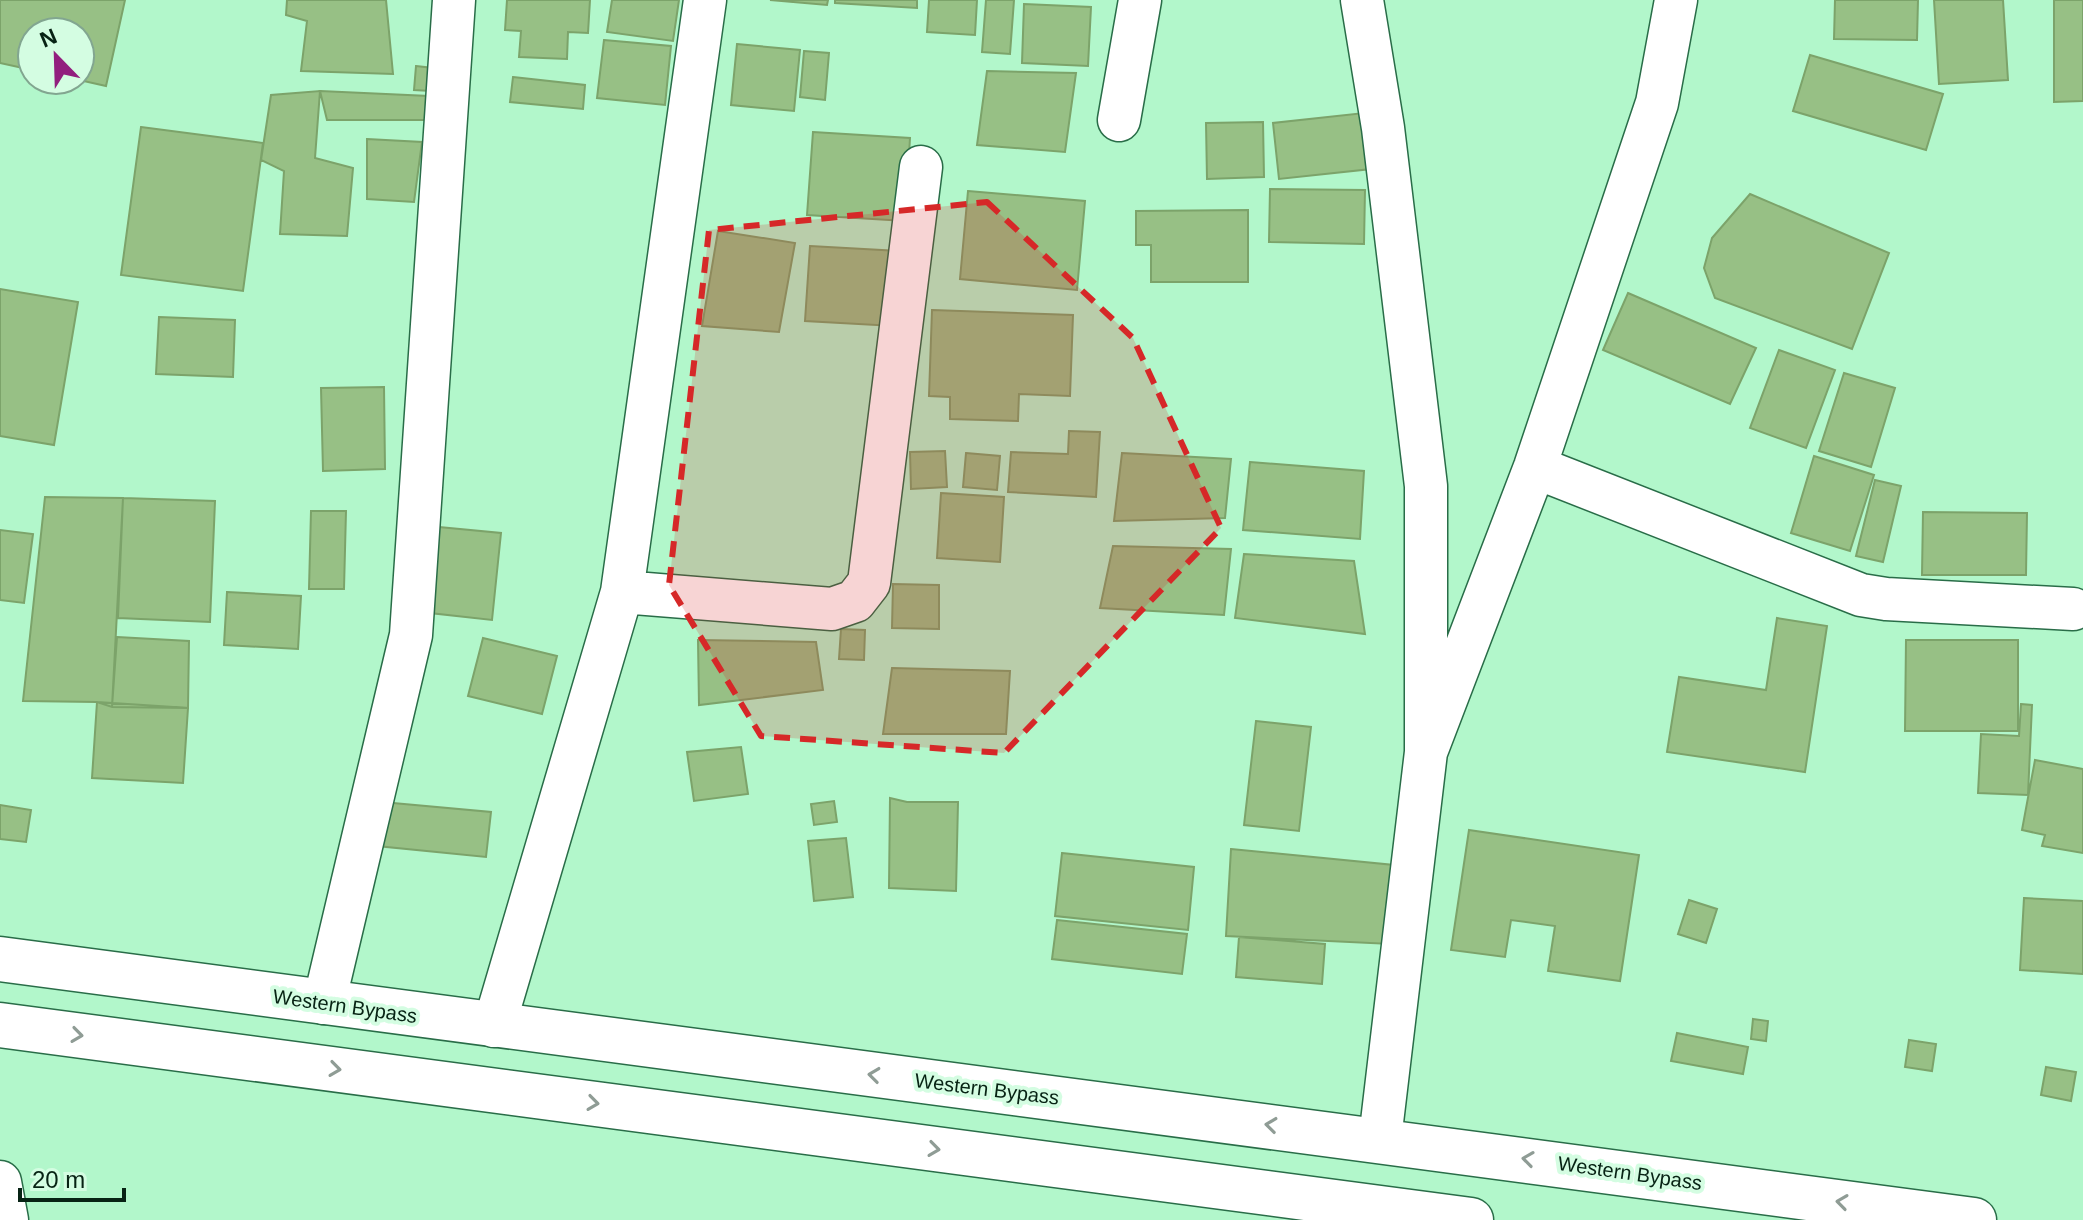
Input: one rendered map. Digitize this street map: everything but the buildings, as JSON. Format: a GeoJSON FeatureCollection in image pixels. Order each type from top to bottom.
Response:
{"type":"FeatureCollection","features":[{"type":"Feature","properties":{"kind":"main road","name":"Western Bypass"},"geometry":{"type":"LineString","coordinates":[[0,959],[494,1026],[1380,1139],[1974,1220]]}},
{"type":"Feature","properties":{"kind":"main road"},"geometry":{"type":"LineString","coordinates":[[0,1025],[1471,1220]]}},
{"type":"Feature","properties":{"kind":"street"},"geometry":{"type":"LineString","coordinates":[[324,1003],[411,635],[454,0]]}},
{"type":"Feature","properties":{"kind":"street"},"geometry":{"type":"LineString","coordinates":[[494,1026],[622,592],[705,0]]}},
{"type":"Feature","properties":{"kind":"street"},"geometry":{"type":"LineString","coordinates":[[1119,120],[1140,0]]}},
{"type":"Feature","properties":{"kind":"street"},"geometry":{"type":"LineString","coordinates":[[1362,0],[1383,128],[1426,486],[1426,752],[1380,1139]]}},
{"type":"Feature","properties":{"kind":"street"},"geometry":{"type":"LineString","coordinates":[[1426,752],[1535,467],[1657,103],[1676,0]]}},
{"type":"Feature","properties":{"kind":"street"},"geometry":{"type":"LineString","coordinates":[[622,592],[832,609],[855,601],[869,583],[921,167]]}},
{"type":"Feature","properties":{"kind":"street"},"geometry":{"type":"LineString","coordinates":[[1535,467],[1861,595],[2073,609]]}},
{"type":"Feature","properties":{"kind":"street"},"geometry":{"type":"LineString","coordinates":[[0,1182],[7,1220]]}},
{"type":"Feature","properties":{"kind":"highlighted area"},"geometry":{"type":"Polygon","coordinates":[[[987,202],[1133,338],[1221,528],[1004,753],[761,736],[669,585],[709,230],[987,202]]]}}]}
